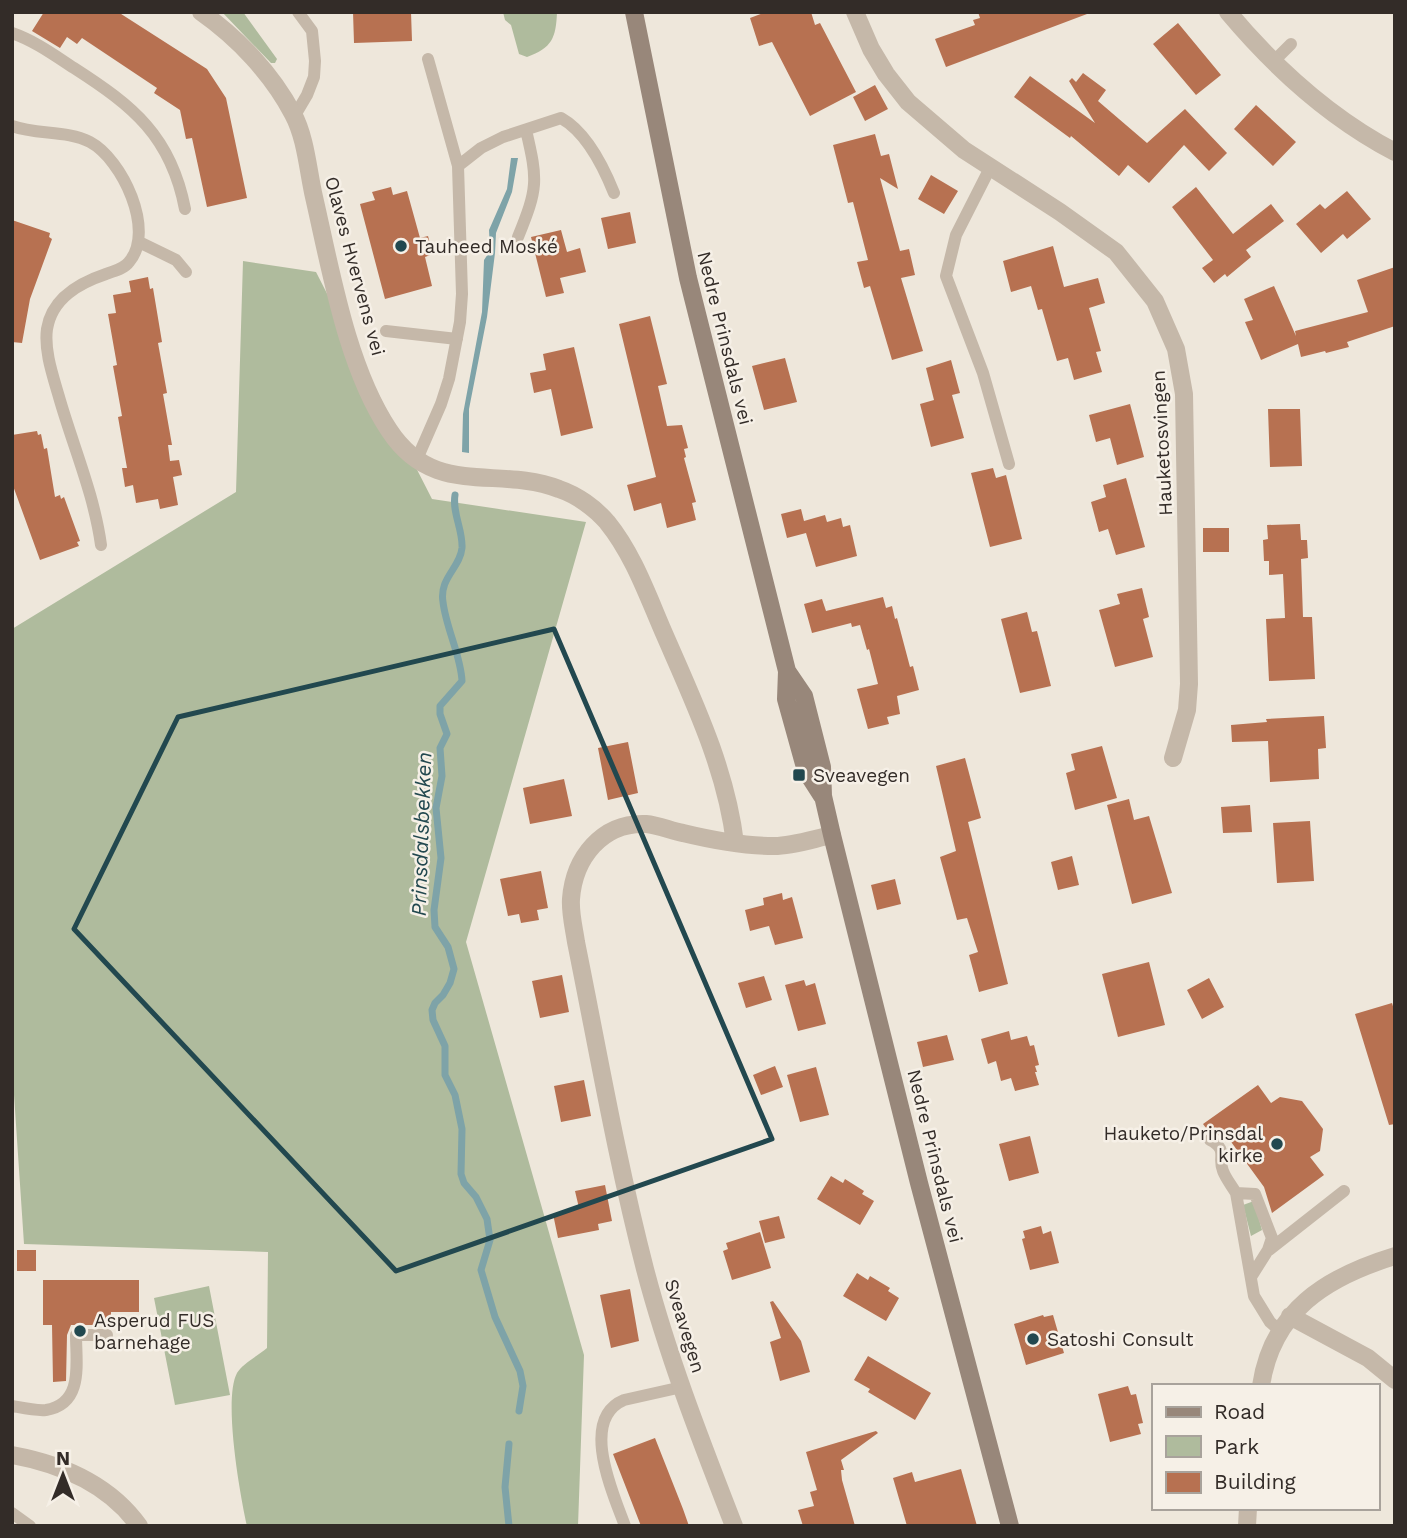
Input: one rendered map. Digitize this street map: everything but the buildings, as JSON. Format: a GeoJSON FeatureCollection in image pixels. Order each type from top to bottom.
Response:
{"type":"FeatureCollection","features":[{"type":"Feature","properties":{"kind":"main road","name":"Nedre Prinsdals vei"},"geometry":{"type":"LineString","coordinates":[[634,12],[688,278],[787,671],[804,696],[822,767],[823,796],[832,835],[919,1183],[1010,1526]]}},
{"type":"Feature","properties":{"kind":"street","name":"Olaves Hvervens vei"},"geometry":{"type":"LineString","coordinates":[[201,12],[246,49],[295,117],[332,278],[354,355],[376,408],[390,432],[416,458],[438,471],[463,477],[537,483],[557,488],[586,503],[606,522],[636,568],[719,764],[729,800],[735,843]]}},
{"type":"Feature","properties":{"kind":"street","name":"Hauketosvingen"},"geometry":{"type":"LineString","coordinates":[[855,12],[871,49],[908,102],[964,150],[1060,212],[1116,253],[1155,301],[1176,349],[1184,394],[1189,684],[1187,710],[1173,758]]}},
{"type":"Feature","properties":{"kind":"street"},"geometry":{"type":"LineString","coordinates":[[1228,12],[1273,62],[1345,123],[1395,152]]}},
{"type":"Feature","properties":{"kind":"street","name":"Sveavegen"},"geometry":{"type":"LineString","coordinates":[[734,1526],[682,1387],[652,1292],[624,1183],[576,942],[571,901],[575,874],[581,860],[603,836],[620,827],[650,824],[694,836],[775,846],[832,835]]}},
{"type":"Feature","properties":{"kind":"street"},"geometry":{"type":"LineString","coordinates":[[1261,1384],[1268,1351],[1284,1323],[1336,1280],[1395,1256]]}},
{"type":"Feature","properties":{"kind":"street"},"geometry":{"type":"LineString","coordinates":[[1284,1323],[1368,1357],[1395,1380]]}},
{"type":"Feature","properties":{"kind":"street"},"geometry":{"type":"LineString","coordinates":[[12,1455],[50,1464],[87,1480],[115,1499],[139,1526]]}},
{"type":"Feature","properties":{"kind":"lane"},"geometry":{"type":"LineString","coordinates":[[295,117],[314,77],[315,61],[312,31],[298,12]]}},
{"type":"Feature","properties":{"kind":"lane"},"geometry":{"type":"LineString","coordinates":[[12,33],[40,46],[133,110],[152,132],[168,158],[179,184],[185,209]]}},
{"type":"Feature","properties":{"kind":"lane"},"geometry":{"type":"LineString","coordinates":[[1273,62],[1291,44]]}},
{"type":"Feature","properties":{"kind":"lane"},"geometry":{"type":"LineString","coordinates":[[416,458],[441,404],[449,379],[462,294],[458,166],[428,60]]}},
{"type":"Feature","properties":{"kind":"lane"},"geometry":{"type":"LineString","coordinates":[[458,166],[481,148],[561,118],[570,123],[602,163],[614,193]]}},
{"type":"Feature","properties":{"kind":"lane"},"geometry":{"type":"LineString","coordinates":[[12,126],[32,132],[74,136],[97,146],[129,190],[138,217],[139,242],[131,261],[125,266],[89,279],[68,293],[54,310],[47,332],[53,378],[97,516],[101,545]]}},
{"type":"Feature","properties":{"kind":"lane"},"geometry":{"type":"LineString","coordinates":[[519,237],[535,187],[536,170],[526,130]]}},
{"type":"Feature","properties":{"kind":"lane"},"geometry":{"type":"LineString","coordinates":[[990,168],[956,235],[946,276],[983,373],[1009,464]]}},
{"type":"Feature","properties":{"kind":"lane"},"geometry":{"type":"LineString","coordinates":[[139,242],[176,260],[186,272]]}},
{"type":"Feature","properties":{"kind":"lane","name":"Olaves Hvervens vei"},"geometry":{"type":"LineString","coordinates":[[386,331],[457,339]]}},
{"type":"Feature","properties":{"kind":"lane"},"geometry":{"type":"LineString","coordinates":[[1210,1140],[1218,1145],[1223,1153],[1223,1171],[1236,1193],[1254,1296],[1270,1322],[1284,1323]]}},
{"type":"Feature","properties":{"kind":"lane"},"geometry":{"type":"LineString","coordinates":[[1268,1250],[1344,1191]]}},
{"type":"Feature","properties":{"kind":"lane"},"geometry":{"type":"LineString","coordinates":[[1236,1193],[1255,1194],[1272,1238],[1268,1250],[1251,1277]]}},
{"type":"Feature","properties":{"kind":"lane"},"geometry":{"type":"LineString","coordinates":[[12,1406],[42,1410],[61,1405],[72,1396],[75,1387],[76,1335],[107,1335]]}},
{"type":"Feature","properties":{"kind":"lane"},"geometry":{"type":"LineString","coordinates":[[625,1526],[602,1453],[601,1438],[607,1413],[624,1400],[682,1387]]}},
{"type":"Feature","properties":{"kind":"lane"},"geometry":{"type":"LineString","coordinates":[[12,1513],[28,1526]]}},
{"type":"Feature","properties":{"kind":"highlighted area"},"geometry":{"type":"Polygon","coordinates":[[[554,629],[772,1139],[396,1271],[74,929],[178,717],[554,629]]]}},
{"type":"Feature","properties":{"kind":"green space"},"geometry":{"type":"Polygon","coordinates":[[[222,12],[243,12],[277,59],[275,63],[271,63],[222,12]]]}},
{"type":"Feature","properties":{"kind":"green space"},"geometry":{"type":"Polygon","coordinates":[[[503,12],[557,12],[551,41],[535,54],[527,57],[519,54],[511,25],[505,20],[503,12]]]}},
{"type":"Feature","properties":{"kind":"green space"},"geometry":{"type":"Polygon","coordinates":[[[243,261],[316,272],[432,499],[586,522],[466,942],[584,1355],[578,1526],[247,1526],[234,1448],[233,1386],[239,1370],[267,1348],[268,1252],[24,1244],[12,1065],[12,629],[236,492],[243,261]]]}},
{"type":"Feature","properties":{"kind":"green space"},"geometry":{"type":"Polygon","coordinates":[[[1254,1201],[1262,1230],[1251,1236],[1243,1205],[1254,1201]]]}},
{"type":"Feature","properties":{"kind":"green space"},"geometry":{"type":"Polygon","coordinates":[[[209,1286],[230,1395],[175,1405],[154,1298],[209,1286]]]}},
{"type":"Feature","properties":{"kind":"water"},"geometry":{"type":"Polygon","coordinates":[[[511,158],[518,158],[512,192],[496,233],[487,317],[469,409],[469,453],[462,452],[463,414],[482,312],[484,260],[490,251],[489,230],[507,189],[511,158]]]}},
{"type":"Feature","properties":{"kind":"waterway","name":"Prinsdalsbekken"},"geometry":{"type":"LineString","coordinates":[[455,495],[462,548],[458,562],[444,586],[443,602],[462,681],[440,706],[447,734],[440,748],[442,776],[436,808],[441,858],[434,910],[435,927],[448,947],[454,969],[450,983],[432,1010],[433,1020],[445,1046],[445,1075],[455,1095],[462,1129],[461,1174],[487,1219],[490,1240],[481,1270],[495,1317],[520,1371],[523,1386],[519,1411]]}},
{"type":"Feature","properties":{"kind":"waterway","name":"Prinsdalsbekken"},"geometry":{"type":"LineString","coordinates":[[509,1444],[505,1487],[509,1526]]}},
{"type":"Feature","properties":{"kind":"place","name":"Tauheed Moské"},"geometry":{"type":"Point","coordinates":[401,246]}},
{"type":"Feature","properties":{"kind":"place","name":"Sveavegen"},"geometry":{"type":"Point","coordinates":[799,775]}},
{"type":"Feature","properties":{"kind":"place","name":"Hauketo/Prinsdal kirke"},"geometry":{"type":"Point","coordinates":[1277,1144]}},
{"type":"Feature","properties":{"kind":"place","name":"Asperud FUS barnehage"},"geometry":{"type":"Point","coordinates":[80,1331]}},
{"type":"Feature","properties":{"kind":"place","name":"Satoshi Consult"},"geometry":{"type":"Point","coordinates":[1033,1339]}}]}
